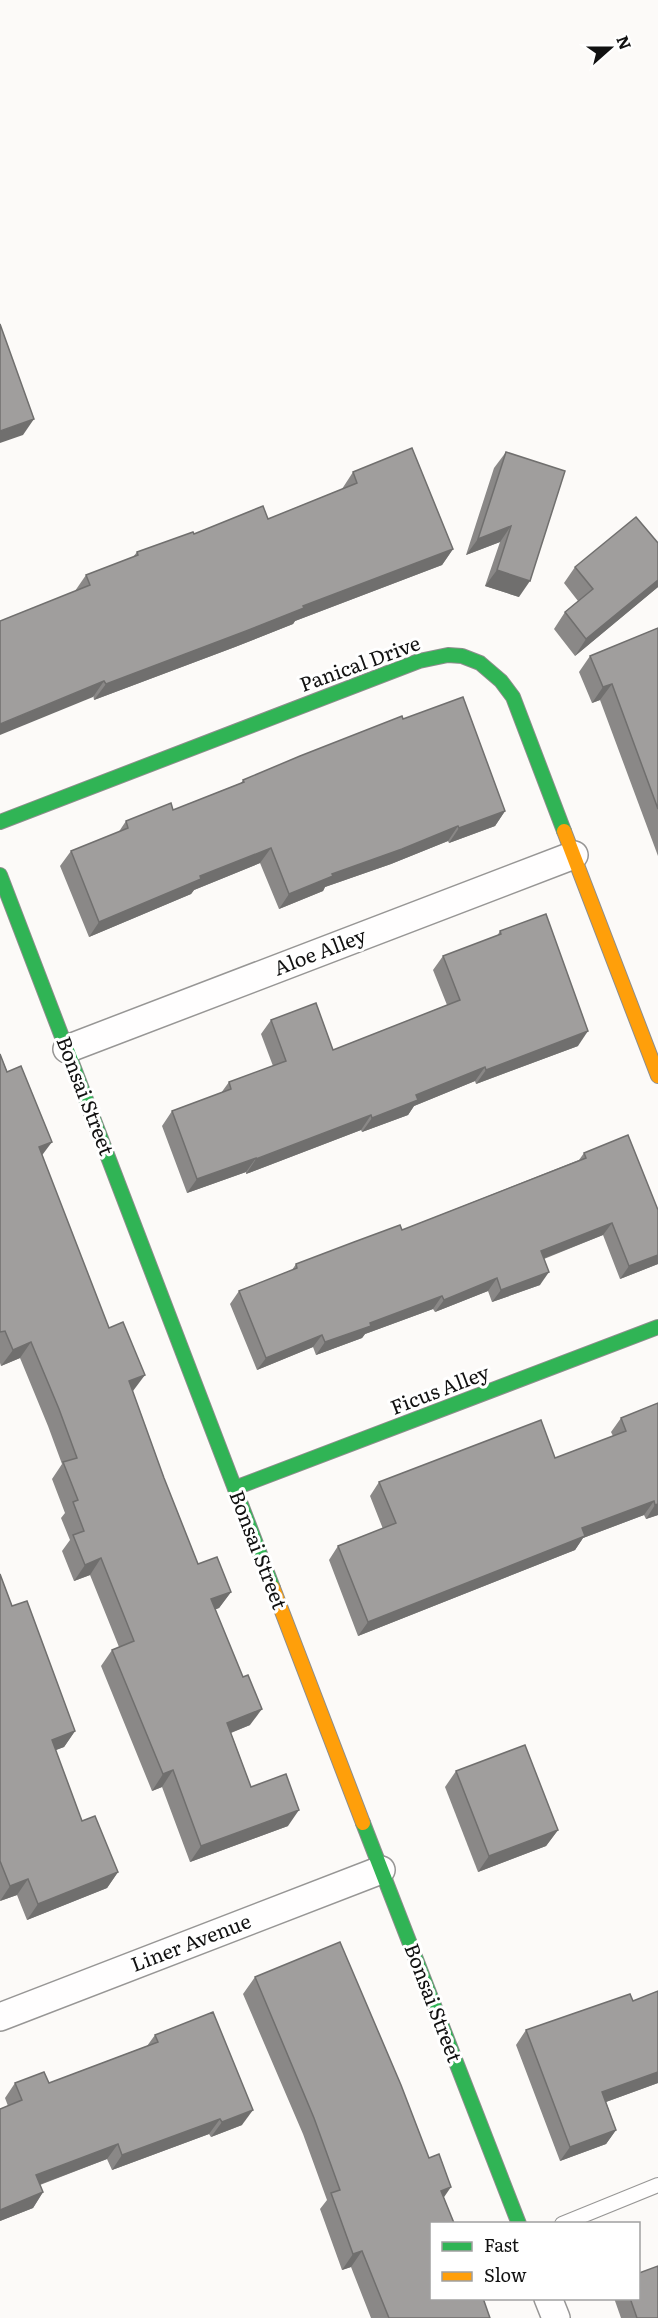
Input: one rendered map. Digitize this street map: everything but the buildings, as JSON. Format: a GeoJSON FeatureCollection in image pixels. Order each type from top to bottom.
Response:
{"type":"FeatureCollection","features":[{"type":"Feature","properties":{"kind":"street","name":"Panical Drive"},"geometry":{"type":"LineString","coordinates":[[0,822],[419,661],[452,655],[481,663],[499,677],[513,698],[658,1076]]}},
{"type":"Feature","properties":{"kind":"street","name":"Aloe Alley"},"geometry":{"type":"LineString","coordinates":[[67,1049],[574,855]]}},
{"type":"Feature","properties":{"kind":"street","name":"Bonsai Street"},"geometry":{"type":"LineString","coordinates":[[0,876],[381,1870],[519,2222]]}},
{"type":"Feature","properties":{"kind":"street","name":"Ficus Alley"},"geometry":{"type":"LineString","coordinates":[[235,1488],[658,1327]]}},
{"type":"Feature","properties":{"kind":"street","name":"Liner Avenue"},"geometry":{"type":"LineString","coordinates":[[0,2017],[381,1870]]}},
{"type":"Feature","properties":{"kind":"street"},"geometry":{"type":"LineString","coordinates":[[549,2300],[556,2318]]}},
{"type":"Feature","properties":{"kind":"lane"},"geometry":{"type":"LineString","coordinates":[[565,2222],[658,2185]]}},
{"type":"Feature","properties":{"kind":"traffic: fast"},"geometry":{"type":"LineString","coordinates":[[0,822],[419,661],[448,655],[462,656],[480,663],[501,681],[513,697],[564,831]]}},
{"type":"Feature","properties":{"kind":"traffic: fast"},"geometry":{"type":"LineString","coordinates":[[0,875],[273,1588]]}},
{"type":"Feature","properties":{"kind":"traffic: fast"},"geometry":{"type":"LineString","coordinates":[[235,1488],[658,1327]]}},
{"type":"Feature","properties":{"kind":"traffic: fast"},"geometry":{"type":"LineString","coordinates":[[363,1823],[518,2222]]}},
{"type":"Feature","properties":{"kind":"traffic: slow"},"geometry":{"type":"LineString","coordinates":[[564,831],[658,1076]]}},
{"type":"Feature","properties":{"kind":"traffic: slow"},"geometry":{"type":"LineString","coordinates":[[273,1588],[363,1823]]}}]}
